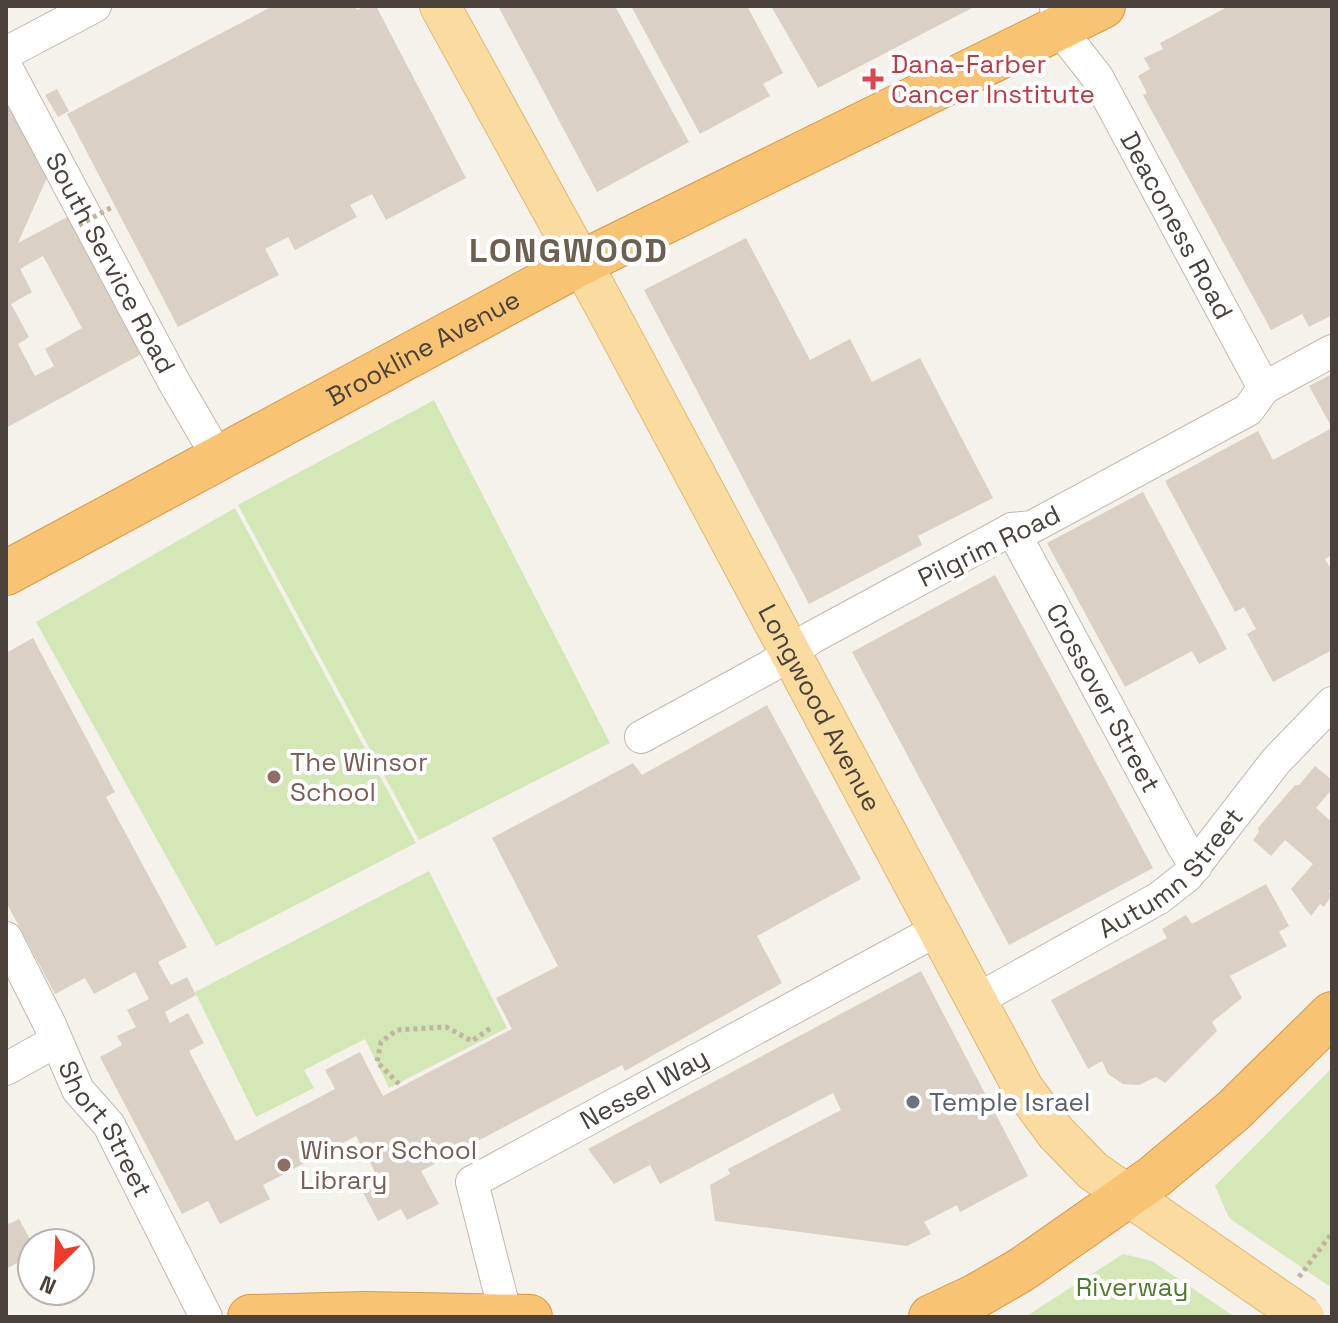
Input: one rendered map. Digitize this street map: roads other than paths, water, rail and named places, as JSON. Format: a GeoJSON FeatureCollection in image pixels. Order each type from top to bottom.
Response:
{"type":"FeatureCollection","features":[{"type":"Feature","properties":{"kind":"highway","name":"Brookline Avenue"},"geometry":{"type":"LineString","coordinates":[[6,573],[581,263],[1057,17],[1103,6]]}},
{"type":"Feature","properties":{"kind":"highway"},"geometry":{"type":"LineString","coordinates":[[931,1317],[1021,1270],[1186,1153],[1332,1014]]}},
{"type":"Feature","properties":{"kind":"highway"},"geometry":{"type":"LineString","coordinates":[[250,1317],[364,1314],[530,1317]]}},
{"type":"Feature","properties":{"kind":"main road","name":"Longwood Avenue"},"geometry":{"type":"LineString","coordinates":[[440,6],[1023,1088],[1056,1133],[1093,1171],[1304,1317]]}},
{"type":"Feature","properties":{"kind":"street"},"geometry":{"type":"LineString","coordinates":[[6,53],[95,6]]}},
{"type":"Feature","properties":{"kind":"street","name":"Deaconess Road"},"geometry":{"type":"LineString","coordinates":[[1057,17],[1097,77],[1264,388]]}},
{"type":"Feature","properties":{"kind":"street","name":"South Service Road"},"geometry":{"type":"LineString","coordinates":[[6,67],[174,382],[219,459]]}},
{"type":"Feature","properties":{"kind":"street","name":"Pilgrim Road"},"geometry":{"type":"LineString","coordinates":[[641,737],[769,667],[811,638],[1012,529],[1032,527],[1248,410],[1264,388],[1332,351]]}},
{"type":"Feature","properties":{"kind":"street","name":"Crossover Street"},"geometry":{"type":"LineString","coordinates":[[1012,529],[1196,866]]}},
{"type":"Feature","properties":{"kind":"street","name":"Autumn Street"},"geometry":{"type":"LineString","coordinates":[[975,1001],[1159,898],[1196,866],[1276,761],[1332,703]]}},
{"type":"Feature","properties":{"kind":"street","name":"Nessel Way"},"geometry":{"type":"LineString","coordinates":[[506,1316],[472,1182],[937,930]]}},
{"type":"Feature","properties":{"kind":"street","name":"Short Street"},"geometry":{"type":"LineString","coordinates":[[6,938],[78,1090],[109,1125],[206,1317]]}},
{"type":"Feature","properties":{"kind":"street"},"geometry":{"type":"LineString","coordinates":[[6,1069],[56,1041]]}},
{"type":"Feature","properties":{"kind":"place","name":"Dana-Farber Cancer Institute"},"geometry":{"type":"Point","coordinates":[873,79]}},
{"type":"Feature","properties":{"kind":"place","name":"The Winsor School"},"geometry":{"type":"Point","coordinates":[274,777]}},
{"type":"Feature","properties":{"kind":"place","name":"Temple Israel"},"geometry":{"type":"Point","coordinates":[913,1102]}},
{"type":"Feature","properties":{"kind":"place","name":"Winsor School Library"},"geometry":{"type":"Point","coordinates":[284,1165]}},
{"type":"Feature","properties":{"kind":"district","name":"LONGWOOD"},"geometry":{"type":"Point","coordinates":[569,250]}},
{"type":"Feature","properties":{"kind":"park label","name":"Riverway"},"geometry":{"type":"Point","coordinates":[1132,1287]}}]}
